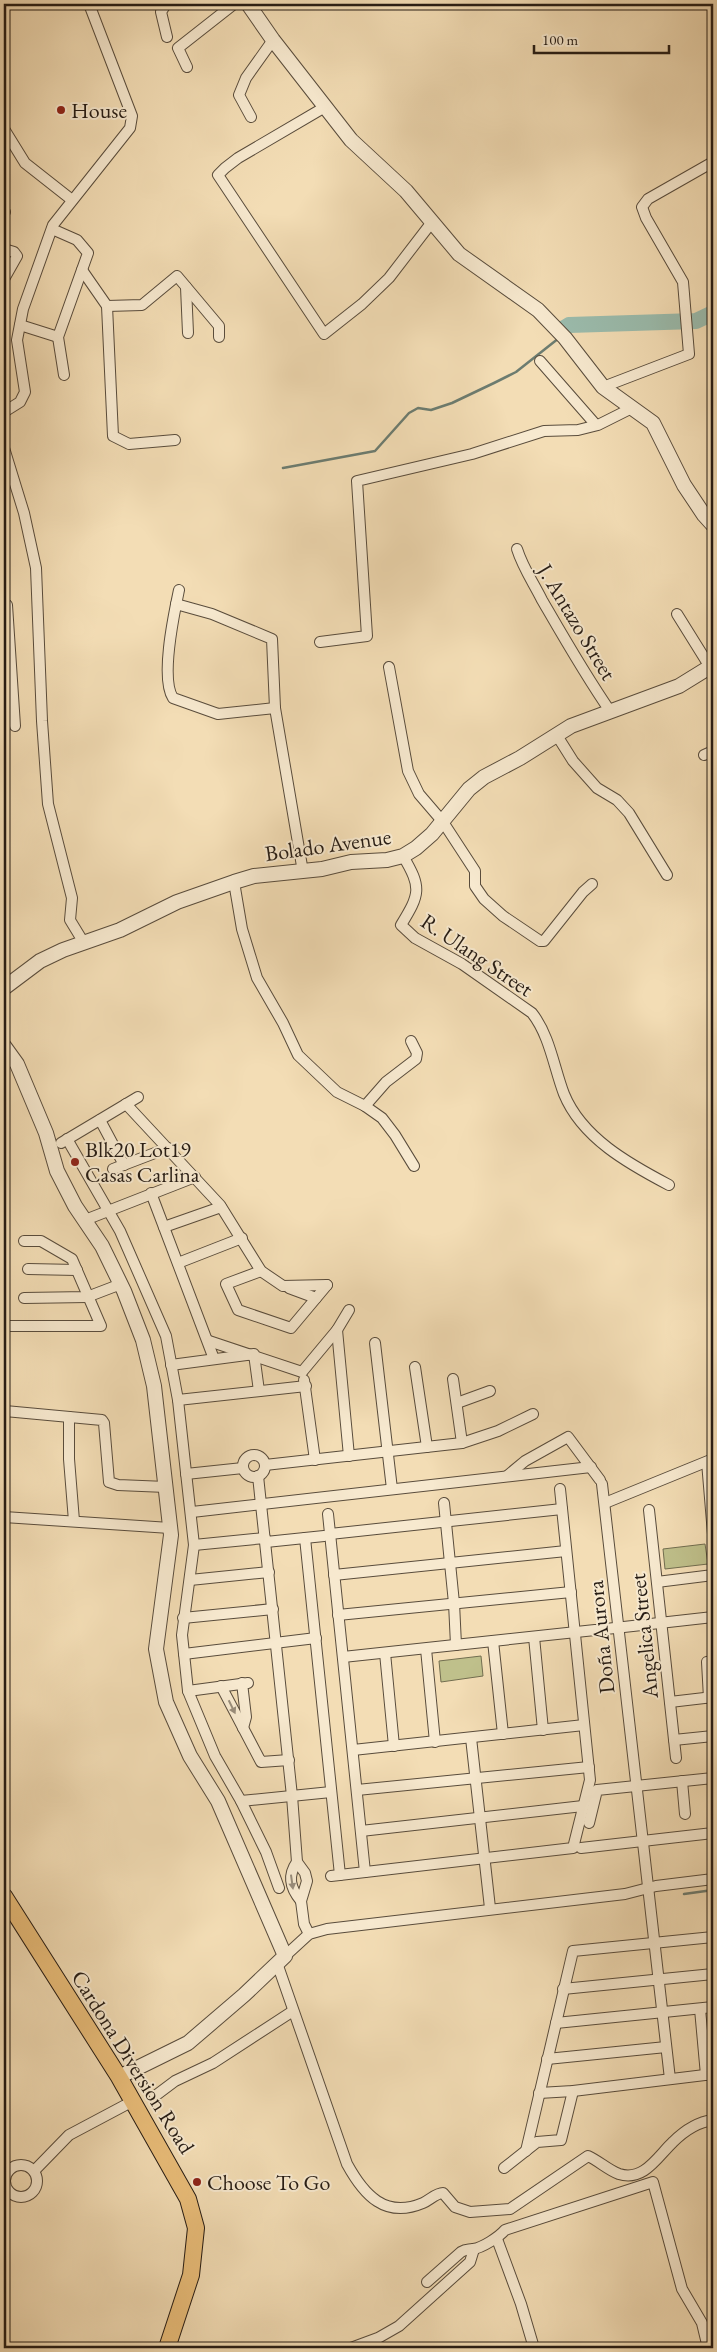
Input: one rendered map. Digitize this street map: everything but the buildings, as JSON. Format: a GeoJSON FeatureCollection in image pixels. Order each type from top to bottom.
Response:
{"type":"FeatureCollection","features":[{"type":"Feature","properties":{"kind":"main road","name":"Cardona Diversion Road"},"geometry":{"type":"LineString","coordinates":[[4,1896],[119,2077],[188,2199],[196,2228],[191,2275],[168,2348]]}},
{"type":"Feature","properties":{"kind":"street"},"geometry":{"type":"LineString","coordinates":[[4,412],[20,402],[25,392],[17,340],[23,309],[52,229],[72,200],[130,128],[132,116],[89,4]]}},
{"type":"Feature","properties":{"kind":"street"},"geometry":{"type":"LineString","coordinates":[[166,4],[161,12],[167,37]]}},
{"type":"Feature","properties":{"kind":"street"},"geometry":{"type":"LineString","coordinates":[[187,68],[178,48],[234,4]]}},
{"type":"Feature","properties":{"kind":"street"},"geometry":{"type":"LineString","coordinates":[[248,4],[273,40],[351,140],[406,191],[459,254],[538,310],[565,338],[603,387],[653,423],[684,485],[713,525]]}},
{"type":"Feature","properties":{"kind":"street"},"geometry":{"type":"LineString","coordinates":[[251,117],[239,95],[246,78],[273,40]]}},
{"type":"Feature","properties":{"kind":"street"},"geometry":{"type":"LineString","coordinates":[[325,107],[238,158],[218,175],[324,334],[362,304],[389,278],[432,222]]}},
{"type":"Feature","properties":{"kind":"street"},"geometry":{"type":"LineString","coordinates":[[4,129],[24,163],[72,200]]}},
{"type":"Feature","properties":{"kind":"street"},"geometry":{"type":"LineString","coordinates":[[603,387],[689,354],[683,282],[646,218],[642,207],[648,199],[713,162]]}},
{"type":"Feature","properties":{"kind":"street"},"geometry":{"type":"LineString","coordinates":[[52,229],[77,240],[88,253],[58,337],[64,375]]}},
{"type":"Feature","properties":{"kind":"street"},"geometry":{"type":"LineString","coordinates":[[4,249],[14,252],[17,256],[4,278]]}},
{"type":"Feature","properties":{"kind":"street"},"geometry":{"type":"LineString","coordinates":[[82,270],[107,306],[113,436],[129,444],[175,440]]}},
{"type":"Feature","properties":{"kind":"street"},"geometry":{"type":"LineString","coordinates":[[107,306],[142,305],[177,276],[219,326],[219,337]]}},
{"type":"Feature","properties":{"kind":"street"},"geometry":{"type":"LineString","coordinates":[[186,287],[188,332]]}},
{"type":"Feature","properties":{"kind":"street"},"geometry":{"type":"LineString","coordinates":[[20,325],[58,337]]}},
{"type":"Feature","properties":{"kind":"street"},"geometry":{"type":"LineString","coordinates":[[540,361],[596,425]]}},
{"type":"Feature","properties":{"kind":"street"},"geometry":{"type":"LineString","coordinates":[[320,642],[367,636],[357,481],[472,454],[544,431],[578,430],[596,425],[632,408]]}},
{"type":"Feature","properties":{"kind":"street"},"geometry":{"type":"LineString","coordinates":[[4,448],[24,513],[36,568],[42,721],[48,804],[72,898],[70,920],[84,943]]}},
{"type":"Feature","properties":{"kind":"street","name":"J. Antazo Street"},"geometry":{"type":"LineString","coordinates":[[517,548],[522,566],[555,624],[586,677],[610,711]]}},
{"type":"Feature","properties":{"kind":"street"},"geometry":{"type":"LineString","coordinates":[[179,590],[168,658],[169,692],[173,698],[218,714],[275,708]]}},
{"type":"Feature","properties":{"kind":"street"},"geometry":{"type":"LineString","coordinates":[[176,604],[212,614],[272,639],[275,708],[303,872]]}},
{"type":"Feature","properties":{"kind":"street"},"geometry":{"type":"LineString","coordinates":[[4,607],[7,605],[8,703],[15,726]]}},
{"type":"Feature","properties":{"kind":"street"},"geometry":{"type":"LineString","coordinates":[[677,614],[712,666]]}},
{"type":"Feature","properties":{"kind":"street","name":"Bolado Avenue"},"geometry":{"type":"LineString","coordinates":[[4,988],[40,961],[63,950],[120,930],[177,902],[234,882],[254,876],[303,872],[351,862],[386,860],[403,856],[416,848],[443,822],[469,789],[484,776],[520,758],[570,726],[679,686],[712,666]]}},
{"type":"Feature","properties":{"kind":"street"},"geometry":{"type":"LineString","coordinates":[[389,667],[408,770],[419,794],[443,822],[475,871],[475,886],[484,899],[502,916],[540,941],[544,941],[583,892],[592,884]]}},
{"type":"Feature","properties":{"kind":"street"},"geometry":{"type":"LineString","coordinates":[[556,734],[573,762],[597,788],[617,800],[630,813],[667,875]]}},
{"type":"Feature","properties":{"kind":"street","name":"R. Ulang Street"},"geometry":{"type":"LineString","coordinates":[[403,856],[415,876],[417,893],[401,925],[415,938],[462,964],[532,1014],[540,1024],[565,1095],[575,1116],[626,1162],[669,1185]]}},
{"type":"Feature","properties":{"kind":"street"},"geometry":{"type":"LineString","coordinates":[[234,882],[242,929],[257,978],[283,1023],[298,1055],[337,1092],[365,1106],[382,1118],[396,1135],[414,1166]]}},
{"type":"Feature","properties":{"kind":"street"},"geometry":{"type":"LineString","coordinates":[[365,1106],[386,1082],[416,1059],[417,1053],[411,1041]]}},
{"type":"Feature","properties":{"kind":"street"},"geometry":{"type":"LineString","coordinates":[[4,1046],[17,1064],[46,1133],[57,1171],[102,1246],[121,1284],[144,1340],[154,1386],[170,1528],[156,1649],[166,1702],[190,1756],[218,1801],[281,1959],[293,2011],[347,2164],[358,2186],[380,2205],[407,2208],[443,2193],[455,2207],[470,2212],[510,2209],[588,2156],[618,2174],[638,2173],[654,2165],[673,2141],[700,2122],[713,2120]]}},
{"type":"Feature","properties":{"kind":"street"},"geometry":{"type":"LineString","coordinates":[[138,1097],[64,1141],[120,1231],[166,1336],[178,1400],[192,1512],[194,1545],[183,1618],[188,1691],[215,1756],[241,1801],[266,1852],[279,1888]]}},
{"type":"Feature","properties":{"kind":"street"},"geometry":{"type":"LineString","coordinates":[[126,1104],[221,1207],[261,1271],[283,1286],[316,1298]]}},
{"type":"Feature","properties":{"kind":"street"},"geometry":{"type":"LineString","coordinates":[[100,1120],[124,1165]]}},
{"type":"Feature","properties":{"kind":"street"},"geometry":{"type":"LineString","coordinates":[[113,1169],[168,1148]]}},
{"type":"Feature","properties":{"kind":"street"},"geometry":{"type":"LineString","coordinates":[[85,1220],[195,1177]]}},
{"type":"Feature","properties":{"kind":"street"},"geometry":{"type":"LineString","coordinates":[[151,1193],[209,1341],[214,1359]]}},
{"type":"Feature","properties":{"kind":"street"},"geometry":{"type":"LineString","coordinates":[[164,1227],[221,1207]]}},
{"type":"Feature","properties":{"kind":"street"},"geometry":{"type":"LineString","coordinates":[[178,1263],[242,1238]]}},
{"type":"Feature","properties":{"kind":"street"},"geometry":{"type":"LineString","coordinates":[[4,1326],[101,1326],[72,1259],[67,1254],[41,1241],[24,1241]]}},
{"type":"Feature","properties":{"kind":"street"},"geometry":{"type":"LineString","coordinates":[[28,1270],[77,1270]]}},
{"type":"Feature","properties":{"kind":"street"},"geometry":{"type":"LineString","coordinates":[[261,1271],[226,1284],[238,1310],[291,1328],[327,1285],[283,1286]]}},
{"type":"Feature","properties":{"kind":"street"},"geometry":{"type":"LineString","coordinates":[[24,1298],[88,1297],[121,1284]]}},
{"type":"Feature","properties":{"kind":"street"},"geometry":{"type":"LineString","coordinates":[[302,1372],[337,1330],[349,1310]]}},
{"type":"Feature","properties":{"kind":"street"},"geometry":{"type":"LineString","coordinates":[[337,1330],[350,1456]]}},
{"type":"Feature","properties":{"kind":"street"},"geometry":{"type":"LineString","coordinates":[[209,1341],[254,1354],[302,1372]]}},
{"type":"Feature","properties":{"kind":"street"},"geometry":{"type":"LineString","coordinates":[[375,1343],[392,1489]]}},
{"type":"Feature","properties":{"kind":"street"},"geometry":{"type":"LineString","coordinates":[[171,1365],[254,1354]]}},
{"type":"Feature","properties":{"kind":"street"},"geometry":{"type":"LineString","coordinates":[[254,1354],[259,1391]]}},
{"type":"Feature","properties":{"kind":"street"},"geometry":{"type":"LineString","coordinates":[[415,1367],[428,1447]]}},
{"type":"Feature","properties":{"kind":"street"},"geometry":{"type":"LineString","coordinates":[[302,1372],[306,1386],[315,1460]]}},
{"type":"Feature","properties":{"kind":"street"},"geometry":{"type":"LineString","coordinates":[[453,1379],[462,1443]]}},
{"type":"Feature","properties":{"kind":"street"},"geometry":{"type":"LineString","coordinates":[[178,1400],[306,1386]]}},
{"type":"Feature","properties":{"kind":"street"},"geometry":{"type":"LineString","coordinates":[[456,1403],[490,1391]]}},
{"type":"Feature","properties":{"kind":"street"},"geometry":{"type":"LineString","coordinates":[[5,1411],[98,1419],[104,1423],[109,1482],[118,1485],[166,1487]]}},
{"type":"Feature","properties":{"kind":"street"},"geometry":{"type":"LineString","coordinates":[[265,1465],[462,1443],[498,1431],[533,1414]]}},
{"type":"Feature","properties":{"kind":"street"},"geometry":{"type":"LineString","coordinates":[[69,1417],[69,1459],[74,1522]]}},
{"type":"Feature","properties":{"kind":"street"},"geometry":{"type":"LineString","coordinates":[[192,1512],[590,1468],[568,1437],[525,1461],[506,1477]]}},
{"type":"Feature","properties":{"kind":"street"},"geometry":{"type":"LineString","coordinates":[[254,1455],[260,1457],[265,1465],[263,1472],[258,1476],[248,1475],[243,1468],[245,1460],[254,1455]]}},
{"type":"Feature","properties":{"kind":"street"},"geometry":{"type":"LineString","coordinates":[[605,1503],[710,1460],[713,1534]]}},
{"type":"Feature","properties":{"kind":"street"},"geometry":{"type":"LineString","coordinates":[[186,1474],[243,1468]]}},
{"type":"Feature","properties":{"kind":"street","name":"Doña Aurora"},"geometry":{"type":"LineString","coordinates":[[590,1468],[601,1482],[605,1503],[670,2079]]}},
{"type":"Feature","properties":{"kind":"street"},"geometry":{"type":"LineString","coordinates":[[258,1476],[289,1760],[297,1862],[305,1873],[307,1881],[301,1901],[304,1924],[309,1934]]}},
{"type":"Feature","properties":{"kind":"street"},"geometry":{"type":"LineString","coordinates":[[306,1538],[331,1792],[336,1875],[572,1848],[590,1780],[560,1489]]}},
{"type":"Feature","properties":{"kind":"street"},"geometry":{"type":"LineString","coordinates":[[444,1503],[454,1603],[456,1645]]}},
{"type":"Feature","properties":{"kind":"street"},"geometry":{"type":"LineString","coordinates":[[194,1545],[306,1538],[562,1510]]}},
{"type":"Feature","properties":{"kind":"street","name":"Angelica Street"},"geometry":{"type":"LineString","coordinates":[[649,1510],[676,1758]]}},
{"type":"Feature","properties":{"kind":"street"},"geometry":{"type":"LineString","coordinates":[[328,1514],[327,1535],[334,1575],[365,1872]]}},
{"type":"Feature","properties":{"kind":"street"},"geometry":{"type":"LineString","coordinates":[[4,1517],[170,1528]]}},
{"type":"Feature","properties":{"kind":"street"},"geometry":{"type":"LineString","coordinates":[[334,1575],[566,1551]]}},
{"type":"Feature","properties":{"kind":"street"},"geometry":{"type":"LineString","coordinates":[[190,1580],[269,1572]]}},
{"type":"Feature","properties":{"kind":"street"},"geometry":{"type":"LineString","coordinates":[[657,1582],[713,1575]]}},
{"type":"Feature","properties":{"kind":"street"},"geometry":{"type":"LineString","coordinates":[[338,1615],[570,1592]]}},
{"type":"Feature","properties":{"kind":"street"},"geometry":{"type":"LineString","coordinates":[[183,1618],[273,1608]]}},
{"type":"Feature","properties":{"kind":"street"},"geometry":{"type":"LineString","coordinates":[[343,1657],[713,1618]]}},
{"type":"Feature","properties":{"kind":"street"},"geometry":{"type":"LineString","coordinates":[[534,1637],[543,1730]]}},
{"type":"Feature","properties":{"kind":"street"},"geometry":{"type":"LineString","coordinates":[[184,1654],[316,1638]]}},
{"type":"Feature","properties":{"kind":"street"},"geometry":{"type":"LineString","coordinates":[[493,1641],[503,1734]]}},
{"type":"Feature","properties":{"kind":"street"},"geometry":{"type":"LineString","coordinates":[[426,1649],[435,1742]]}},
{"type":"Feature","properties":{"kind":"street"},"geometry":{"type":"LineString","coordinates":[[385,1653],[394,1746]]}},
{"type":"Feature","properties":{"kind":"street"},"geometry":{"type":"LineString","coordinates":[[670,1702],[711,1698],[710,1661]]}},
{"type":"Feature","properties":{"kind":"street"},"geometry":{"type":"LineString","coordinates":[[188,1691],[245,1683],[246,1717],[243,1728]]}},
{"type":"Feature","properties":{"kind":"street"},"geometry":{"type":"LineString","coordinates":[[221,1686],[261,1762],[289,1760]]}},
{"type":"Feature","properties":{"kind":"street"},"geometry":{"type":"LineString","coordinates":[[353,1750],[584,1725]]}},
{"type":"Feature","properties":{"kind":"street"},"geometry":{"type":"LineString","coordinates":[[674,1740],[713,1736]]}},
{"type":"Feature","properties":{"kind":"street"},"geometry":{"type":"LineString","coordinates":[[471,1738],[490,1908]]}},
{"type":"Feature","properties":{"kind":"street"},"geometry":{"type":"LineString","coordinates":[[357,1790],[589,1767]]}},
{"type":"Feature","properties":{"kind":"street"},"geometry":{"type":"LineString","coordinates":[[589,1823],[597,1790],[713,1778]]}},
{"type":"Feature","properties":{"kind":"street"},"geometry":{"type":"LineString","coordinates":[[682,1781],[685,1814]]}},
{"type":"Feature","properties":{"kind":"street"},"geometry":{"type":"LineString","coordinates":[[241,1801],[331,1792]]}},
{"type":"Feature","properties":{"kind":"street"},"geometry":{"type":"LineString","coordinates":[[361,1831],[583,1806]]}},
{"type":"Feature","properties":{"kind":"street"},"geometry":{"type":"LineString","coordinates":[[581,1848],[713,1833]]}},
{"type":"Feature","properties":{"kind":"street"},"geometry":{"type":"LineString","coordinates":[[297,1862],[291,1870],[290,1880],[294,1893],[301,1901]]}},
{"type":"Feature","properties":{"kind":"street"},"geometry":{"type":"LineString","coordinates":[[119,2077],[188,2043],[244,1995],[309,1934],[327,1929],[490,1908],[625,1894],[662,1885],[713,1879]]}},
{"type":"Feature","properties":{"kind":"street"},"geometry":{"type":"LineString","coordinates":[[526,2151],[573,1951],[713,1937]]}},
{"type":"Feature","properties":{"kind":"street"},"geometry":{"type":"LineString","coordinates":[[564,1989],[713,1974]]}},
{"type":"Feature","properties":{"kind":"street"},"geometry":{"type":"LineString","coordinates":[[556,2023],[713,2007]]}},
{"type":"Feature","properties":{"kind":"street"},"geometry":{"type":"LineString","coordinates":[[539,2093],[573,2091],[710,2074],[700,2009]]}},
{"type":"Feature","properties":{"kind":"street"},"geometry":{"type":"LineString","coordinates":[[155,2096],[174,2081],[213,2063],[293,2011]]}},
{"type":"Feature","properties":{"kind":"street"},"geometry":{"type":"LineString","coordinates":[[547,2058],[666,2047]]}},
{"type":"Feature","properties":{"kind":"street"},"geometry":{"type":"LineString","coordinates":[[504,2168],[544,2140],[562,2140],[573,2091]]}},
{"type":"Feature","properties":{"kind":"street"},"geometry":{"type":"LineString","coordinates":[[34,2171],[70,2135],[133,2101]]}},
{"type":"Feature","properties":{"kind":"street"},"geometry":{"type":"LineString","coordinates":[[427,2282],[461,2252],[467,2248],[474,2249],[497,2239],[505,2230],[653,2182],[682,2289],[702,2322],[708,2348]]}},
{"type":"Feature","properties":{"kind":"street"},"geometry":{"type":"LineString","coordinates":[[497,2239],[522,2304],[534,2348]]}},
{"type":"Feature","properties":{"kind":"street"},"geometry":{"type":"LineString","coordinates":[[351,2348],[378,2338],[398,2326],[470,2262],[474,2249]]}},
{"type":"Feature","properties":{"kind":"green space"},"geometry":{"type":"Polygon","coordinates":[[[705,1544],[708,1564],[665,1569],[663,1549],[705,1544]]]}},
{"type":"Feature","properties":{"kind":"green space"},"geometry":{"type":"Polygon","coordinates":[[[481,1656],[483,1676],[441,1682],[439,1661],[481,1656]]]}},
{"type":"Feature","properties":{"kind":"waterway"},"geometry":{"type":"LineString","coordinates":[[564,328],[569,325],[696,321],[713,313]]}},
{"type":"Feature","properties":{"kind":"waterway"},"geometry":{"type":"LineString","coordinates":[[283,468],[375,451],[409,413],[418,408],[431,410],[452,403],[516,372],[559,338]]}},
{"type":"Feature","properties":{"kind":"waterway"},"geometry":{"type":"LineString","coordinates":[[684,1894],[713,1890]]}},
{"type":"Feature","properties":{"kind":"place","name":"House"},"geometry":{"type":"Point","coordinates":[61,110]}},
{"type":"Feature","properties":{"kind":"place","name":"Blk20 Lot19 Casas Carlina"},"geometry":{"type":"Point","coordinates":[75,1162]}},
{"type":"Feature","properties":{"kind":"place","name":"Choose To Go"},"geometry":{"type":"Point","coordinates":[197,2182]}}]}
